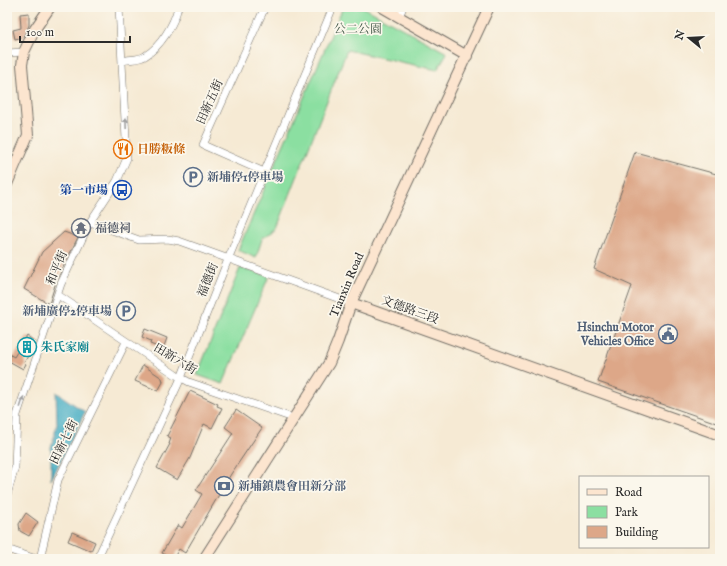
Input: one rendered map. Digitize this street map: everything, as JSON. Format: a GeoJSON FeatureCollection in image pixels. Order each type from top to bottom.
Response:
{"type":"FeatureCollection","features":[{"type":"Feature","properties":{"kind":"main road"},"geometry":{"type":"LineString","coordinates":[[7,184],[28,135],[22,65],[24,52],[35,29],[50,7]]}},
{"type":"Feature","properties":{"kind":"main road"},"geometry":{"type":"LineString","coordinates":[[382,7],[467,56]]}},
{"type":"Feature","properties":{"kind":"main road","name":"Tianxin Road"},"geometry":{"type":"LineString","coordinates":[[204,559],[328,363],[338,341],[351,303],[489,7]]}},
{"type":"Feature","properties":{"kind":"main road","name":"文德路三段"},"geometry":{"type":"LineString","coordinates":[[351,303],[720,435]]}},
{"type":"Feature","properties":{"kind":"street","name":"和平街"},"geometry":{"type":"LineString","coordinates":[[7,495],[15,467],[17,415],[58,295],[90,222],[117,181],[127,158],[119,7]]}},
{"type":"Feature","properties":{"kind":"street"},"geometry":{"type":"LineString","coordinates":[[123,60],[144,57],[160,42],[176,17],[178,7]]}},
{"type":"Feature","properties":{"kind":"street","name":"田新五街"},"geometry":{"type":"LineString","coordinates":[[264,172],[203,145],[265,7]]}},
{"type":"Feature","properties":{"kind":"street","name":"福德街"},"geometry":{"type":"LineString","coordinates":[[97,559],[181,378],[229,257],[333,7]]}},
{"type":"Feature","properties":{"kind":"street"},"geometry":{"type":"LineString","coordinates":[[399,17],[403,7]]}},
{"type":"Feature","properties":{"kind":"street"},"geometry":{"type":"LineString","coordinates":[[7,53],[24,52]]}},
{"type":"Feature","properties":{"kind":"street","name":"文德路三段"},"geometry":{"type":"LineString","coordinates":[[90,222],[139,240],[168,239],[179,241],[229,257],[351,303]]}},
{"type":"Feature","properties":{"kind":"street","name":"田新六街"},"geometry":{"type":"LineString","coordinates":[[58,295],[181,378],[293,418]]}},
{"type":"Feature","properties":{"kind":"street","name":"田新七街"},"geometry":{"type":"LineString","coordinates":[[40,559],[58,480],[126,342]]}},
{"type":"Feature","properties":{"kind":"street"},"geometry":{"type":"LineString","coordinates":[[7,549],[36,559]]}},
{"type":"Feature","properties":{"kind":"green space","name":"公二公園"},"geometry":{"type":"Polygon","coordinates":[[[343,7],[363,7],[447,53],[437,70],[347,50],[277,228],[262,239],[256,258],[238,250],[343,7]]]}},
{"type":"Feature","properties":{"kind":"green space"},"geometry":{"type":"Polygon","coordinates":[[[240,268],[269,276],[223,384],[197,375],[240,268]]]}},
{"type":"Feature","properties":{"kind":"water"},"geometry":{"type":"Polygon","coordinates":[[[56,392],[85,412],[51,480],[51,447],[57,425],[56,392]]]}},
{"type":"Feature","properties":{"kind":"building"},"geometry":{"type":"Polygon","coordinates":[[[29,13],[29,25],[24,37],[15,39],[13,30],[21,28],[20,14],[29,13]]]}},
{"type":"Feature","properties":{"kind":"building","name":"Hsinchu Motor Vehicles Office"},"geometry":{"type":"Polygon","coordinates":[[[635,152],[720,175],[720,424],[598,382],[632,286],[594,269],[635,152]]]}},
{"type":"Feature","properties":{"kind":"building"},"geometry":{"type":"Polygon","coordinates":[[[64,232],[78,237],[56,282],[49,304],[24,289],[42,252],[64,232]]]}},
{"type":"Feature","properties":{"kind":"building"},"geometry":{"type":"Polygon","coordinates":[[[145,329],[167,338],[163,349],[150,344],[151,341],[142,337],[145,329]]]}},
{"type":"Feature","properties":{"kind":"building"},"geometry":{"type":"Polygon","coordinates":[[[27,336],[36,342],[24,363],[26,364],[23,369],[7,360],[7,353],[14,357],[27,336]]]}},
{"type":"Feature","properties":{"kind":"building"},"geometry":{"type":"Polygon","coordinates":[[[143,365],[162,378],[163,382],[158,391],[135,381],[143,365]]]}},
{"type":"Feature","properties":{"kind":"building"},"geometry":{"type":"Polygon","coordinates":[[[190,391],[218,404],[217,406],[222,408],[212,428],[204,424],[190,458],[177,480],[157,468],[170,444],[171,438],[167,436],[190,391]]]}},
{"type":"Feature","properties":{"kind":"building"},"geometry":{"type":"Polygon","coordinates":[[[236,410],[262,428],[231,474],[185,553],[179,549],[173,559],[162,553],[178,525],[182,528],[202,494],[196,490],[233,433],[225,427],[236,410]]]}},
{"type":"Feature","properties":{"kind":"building"},"geometry":{"type":"Polygon","coordinates":[[[26,513],[38,522],[29,536],[20,531],[19,524],[26,513]]]}},
{"type":"Feature","properties":{"kind":"building"},"geometry":{"type":"Polygon","coordinates":[[[72,532],[95,542],[91,551],[68,541],[72,532]]]}},
{"type":"Feature","properties":{"kind":"place","name":"日勝粄條"},"geometry":{"type":"Point","coordinates":[123,149]}},
{"type":"Feature","properties":{"kind":"place","name":"新埔停1停車場"},"geometry":{"type":"Point","coordinates":[193,177]}},
{"type":"Feature","properties":{"kind":"place","name":"第一市場"},"geometry":{"type":"Point","coordinates":[122,190]}},
{"type":"Feature","properties":{"kind":"place","name":"福德祠"},"geometry":{"type":"Point","coordinates":[81,228]}},
{"type":"Feature","properties":{"kind":"place","name":"新埔廣停2停車場"},"geometry":{"type":"Point","coordinates":[126,311]}},
{"type":"Feature","properties":{"kind":"place","name":"Hsinchu Motor Vehicles Office"},"geometry":{"type":"Point","coordinates":[668,334]}},
{"type":"Feature","properties":{"kind":"place","name":"朱氏家廟"},"geometry":{"type":"Point","coordinates":[27,347]}},
{"type":"Feature","properties":{"kind":"place","name":"新埔鎮農會田新分部"},"geometry":{"type":"Point","coordinates":[224,486]}}]}
